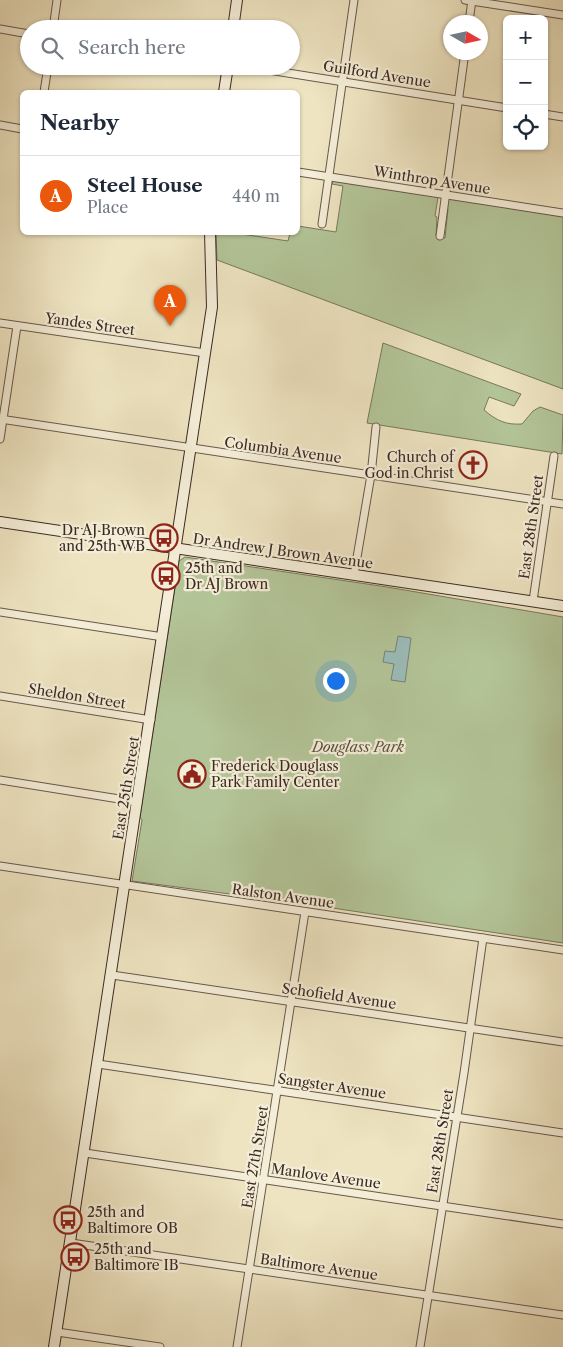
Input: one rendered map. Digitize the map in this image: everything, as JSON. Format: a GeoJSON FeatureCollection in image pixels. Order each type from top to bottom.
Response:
{"type":"FeatureCollection","features":[{"type":"Feature","properties":{"kind":"street"},"geometry":{"type":"LineString","coordinates":[[54,20],[57,0]]}},
{"type":"Feature","properties":{"kind":"street"},"geometry":{"type":"LineString","coordinates":[[234,20],[237,0]]}},
{"type":"Feature","properties":{"kind":"street"},"geometry":{"type":"LineString","coordinates":[[322,224],[354,0]]}},
{"type":"Feature","properties":{"kind":"street"},"geometry":{"type":"LineString","coordinates":[[469,15],[470,0],[563,15]]}},
{"type":"Feature","properties":{"kind":"street"},"geometry":{"type":"LineString","coordinates":[[0,30],[20,33]]}},
{"type":"Feature","properties":{"kind":"street"},"geometry":{"type":"LineString","coordinates":[[440,236],[444,195],[464,60]]}},
{"type":"Feature","properties":{"kind":"street","name":"Guilford Avenue"},"geometry":{"type":"LineString","coordinates":[[300,74],[503,107]]}},
{"type":"Feature","properties":{"kind":"street"},"geometry":{"type":"LineString","coordinates":[[44,90],[47,75]]}},
{"type":"Feature","properties":{"kind":"street"},"geometry":{"type":"LineString","coordinates":[[224,90],[227,75]]}},
{"type":"Feature","properties":{"kind":"street"},"geometry":{"type":"LineString","coordinates":[[548,115],[563,117]]}},
{"type":"Feature","properties":{"kind":"street"},"geometry":{"type":"LineString","coordinates":[[0,125],[20,129]]}},
{"type":"Feature","properties":{"kind":"street","name":"Winthrop Avenue"},"geometry":{"type":"LineString","coordinates":[[300,172],[563,213]]}},
{"type":"Feature","properties":{"kind":"street","name":"East 25th Street"},"geometry":{"type":"LineString","coordinates":[[54,1347],[192,449],[212,300],[210,235]]}},
{"type":"Feature","properties":{"kind":"street","name":"Yandes Street"},"geometry":{"type":"LineString","coordinates":[[0,323],[205,353]]}},
{"type":"Feature","properties":{"kind":"street"},"geometry":{"type":"LineString","coordinates":[[0,439],[1,419],[17,326]]}},
{"type":"Feature","properties":{"kind":"street","name":"Columbia Avenue"},"geometry":{"type":"LineString","coordinates":[[1,419],[563,504]]}},
{"type":"Feature","properties":{"kind":"street"},"geometry":{"type":"LineString","coordinates":[[354,575],[371,475],[376,427]]}},
{"type":"Feature","properties":{"kind":"street","name":"East 28th Street"},"geometry":{"type":"LineString","coordinates":[[533,601],[554,456]]}},
{"type":"Feature","properties":{"kind":"street","name":"Dr Andrew J Brown Avenue"},"geometry":{"type":"LineString","coordinates":[[0,522],[563,606]]}},
{"type":"Feature","properties":{"kind":"street"},"geometry":{"type":"LineString","coordinates":[[0,612],[163,637]]}},
{"type":"Feature","properties":{"kind":"street","name":"Sheldon Street"},"geometry":{"type":"LineString","coordinates":[[0,696],[151,720]]}},
{"type":"Feature","properties":{"kind":"street"},"geometry":{"type":"LineString","coordinates":[[0,780],[138,802]]}},
{"type":"Feature","properties":{"kind":"street","name":"Ralston Avenue"},"geometry":{"type":"LineString","coordinates":[[0,866],[563,950]]}},
{"type":"Feature","properties":{"kind":"street","name":"East 27th Street"},"geometry":{"type":"LineString","coordinates":[[237,1347],[305,912]]}},
{"type":"Feature","properties":{"kind":"street","name":"East 28th Street"},"geometry":{"type":"LineString","coordinates":[[420,1347],[483,938]]}},
{"type":"Feature","properties":{"kind":"street","name":"Schofield Avenue"},"geometry":{"type":"LineString","coordinates":[[112,975],[563,1042]]}},
{"type":"Feature","properties":{"kind":"street","name":"Sangster Avenue"},"geometry":{"type":"LineString","coordinates":[[98,1064],[563,1133]]}},
{"type":"Feature","properties":{"kind":"street","name":"Manlove Avenue"},"geometry":{"type":"LineString","coordinates":[[85,1153],[563,1224]]}},
{"type":"Feature","properties":{"kind":"street","name":"Baltimore Avenue"},"geometry":{"type":"LineString","coordinates":[[71,1242],[563,1315]]}},
{"type":"Feature","properties":{"kind":"street"},"geometry":{"type":"LineString","coordinates":[[57,1332],[160,1347]]}},
{"type":"Feature","properties":{"kind":"green space"},"geometry":{"type":"Polygon","coordinates":[[[333,181],[438,197],[435,216],[437,217],[436,236],[445,238],[448,209],[446,208],[447,202],[450,199],[563,216],[563,389],[217,260],[216,235],[248,235],[288,241],[290,235],[300,235],[300,226],[336,232],[343,186],[332,184],[333,181]]]}},
{"type":"Feature","properties":{"kind":"green space"},"geometry":{"type":"Polygon","coordinates":[[[383,343],[521,394],[514,406],[489,397],[484,410],[502,422],[522,424],[533,411],[540,407],[563,415],[562,454],[367,423],[383,343]]]}},
{"type":"Feature","properties":{"kind":"green space","name":"Douglass Park"},"geometry":{"type":"Polygon","coordinates":[[[185,557],[387,587],[563,617],[563,943],[313,905],[132,881],[179,561],[185,557]]]}},
{"type":"Feature","properties":{"kind":"water"},"geometry":{"type":"Polygon","coordinates":[[[398,636],[411,638],[405,682],[391,680],[394,664],[383,662],[385,651],[395,652],[398,636]]]}},
{"type":"Feature","properties":{"kind":"place","name":"Steel House"},"geometry":{"type":"Point","coordinates":[170,326]}},
{"type":"Feature","properties":{"kind":"place","name":"Church of God in Christ"},"geometry":{"type":"Point","coordinates":[473,465]}},
{"type":"Feature","properties":{"kind":"place","name":"Dr AJ Brown and 25th WB"},"geometry":{"type":"Point","coordinates":[164,538]}},
{"type":"Feature","properties":{"kind":"place","name":"25th and Dr AJ Brown"},"geometry":{"type":"Point","coordinates":[166,576]}},
{"type":"Feature","properties":{"kind":"place","name":"Frederick Douglass Park Family Center"},"geometry":{"type":"Point","coordinates":[192,774]}},
{"type":"Feature","properties":{"kind":"place","name":"25th and Baltimore OB"},"geometry":{"type":"Point","coordinates":[68,1220]}},
{"type":"Feature","properties":{"kind":"place","name":"25th and Baltimore IB"},"geometry":{"type":"Point","coordinates":[75,1257]}}]}
